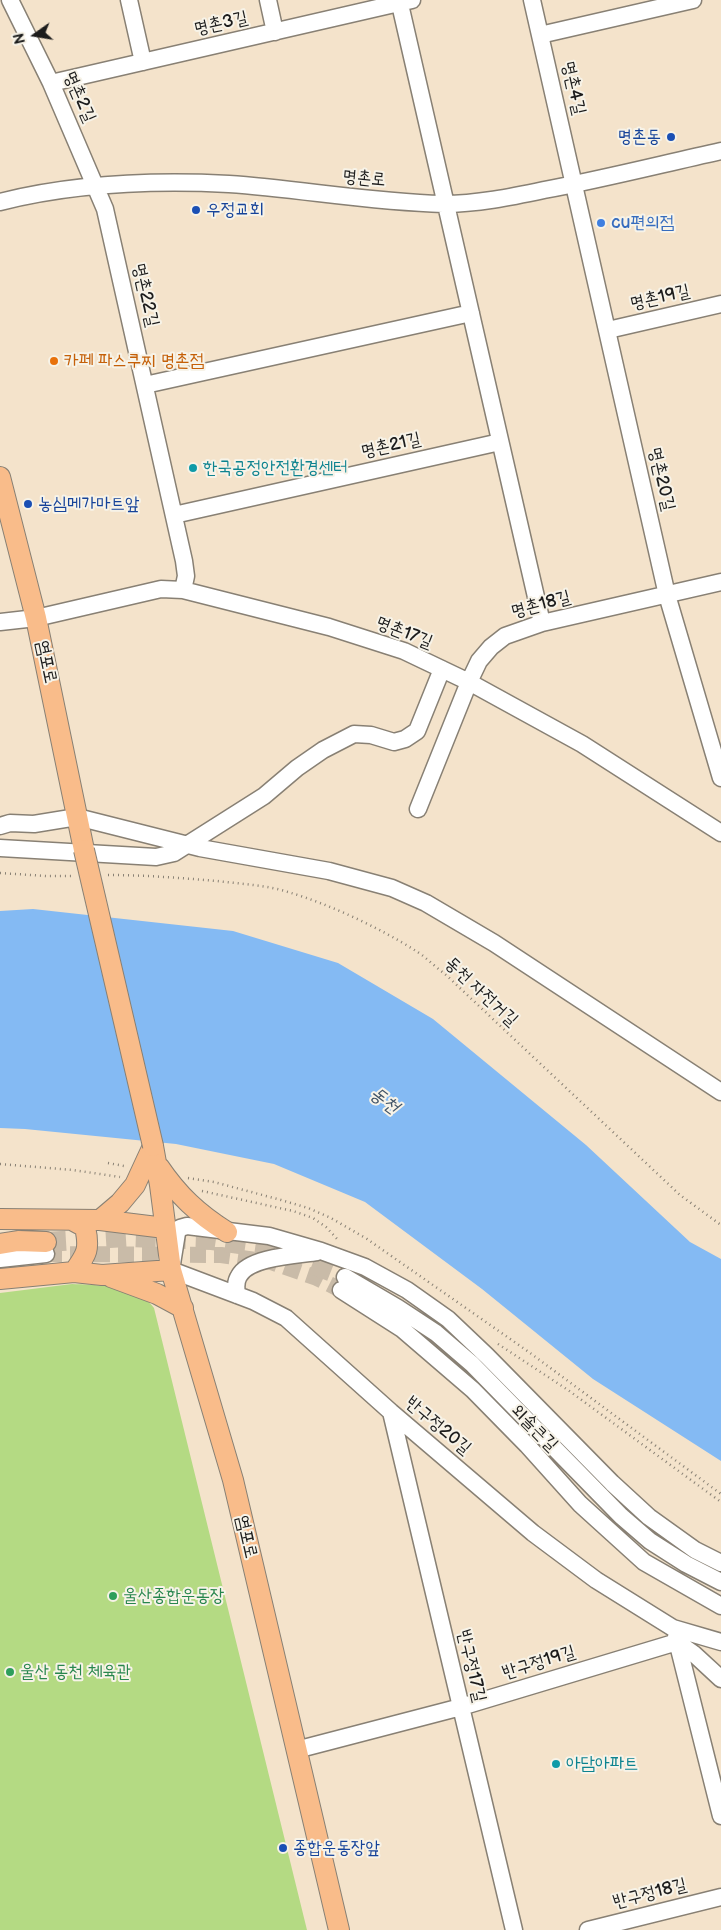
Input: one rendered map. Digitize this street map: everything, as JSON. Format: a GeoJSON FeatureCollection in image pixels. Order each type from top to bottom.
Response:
{"type":"FeatureCollection","features":[{"type":"Feature","properties":{"kind":"main road","name":"염포로"},"geometry":{"type":"LineString","coordinates":[[0,477],[36,618],[84,850],[160,1185],[171,1270],[233,1480],[339,1930]]}},
{"type":"Feature","properties":{"kind":"main road"},"geometry":{"type":"LineString","coordinates":[[100,1220],[120,1203],[135,1186],[153,1153],[174,1187],[198,1213],[227,1232]]}},
{"type":"Feature","properties":{"kind":"main road"},"geometry":{"type":"LineString","coordinates":[[0,1219],[100,1220],[165,1228]]}},
{"type":"Feature","properties":{"kind":"main road"},"geometry":{"type":"LineString","coordinates":[[72,1220],[85,1227],[88,1241],[87,1254],[74,1272]]}},
{"type":"Feature","properties":{"kind":"main road"},"geometry":{"type":"LineString","coordinates":[[0,1244],[18,1242],[46,1248]]}},
{"type":"Feature","properties":{"kind":"main road"},"geometry":{"type":"LineString","coordinates":[[102,1275],[171,1270]]}},
{"type":"Feature","properties":{"kind":"main road"},"geometry":{"type":"LineString","coordinates":[[0,1279],[74,1272],[102,1275],[133,1284],[183,1308]]}},
{"type":"Feature","properties":{"kind":"street","name":"명촌2길"},"geometry":{"type":"LineString","coordinates":[[10,0],[51,83],[95,185]]}},
{"type":"Feature","properties":{"kind":"street"},"geometry":{"type":"LineString","coordinates":[[129,0],[143,62]]}},
{"type":"Feature","properties":{"kind":"street"},"geometry":{"type":"LineString","coordinates":[[268,0],[275,32]]}},
{"type":"Feature","properties":{"kind":"street","name":"명촌4길"},"geometry":{"type":"LineString","coordinates":[[532,0],[575,184]]}},
{"type":"Feature","properties":{"kind":"street"},"geometry":{"type":"LineString","coordinates":[[540,35],[688,0]]}},
{"type":"Feature","properties":{"kind":"street","name":"명촌3길"},"geometry":{"type":"LineString","coordinates":[[51,83],[403,1],[445,204]]}},
{"type":"Feature","properties":{"kind":"street","name":"명촌로"},"geometry":{"type":"LineString","coordinates":[[0,202],[32,194],[95,185],[158,182],[230,184],[373,200],[445,204],[494,200],[721,151]]}},
{"type":"Feature","properties":{"kind":"street","name":"명촌20길"},"geometry":{"type":"LineString","coordinates":[[575,184],[667,595],[721,778]]}},
{"type":"Feature","properties":{"kind":"street","name":"명촌22길"},"geometry":{"type":"LineString","coordinates":[[95,185],[105,210],[174,514],[186,576],[183,590]]}},
{"type":"Feature","properties":{"kind":"street"},"geometry":{"type":"LineString","coordinates":[[445,204],[542,624]]}},
{"type":"Feature","properties":{"kind":"street","name":"명촌19길"},"geometry":{"type":"LineString","coordinates":[[608,330],[721,304]]}},
{"type":"Feature","properties":{"kind":"street"},"geometry":{"type":"LineString","coordinates":[[144,385],[471,314]]}},
{"type":"Feature","properties":{"kind":"street","name":"명촌21길"},"geometry":{"type":"LineString","coordinates":[[174,514],[500,442]]}},
{"type":"Feature","properties":{"kind":"street","name":"명촌18길"},"geometry":{"type":"LineString","coordinates":[[418,809],[469,682],[479,661],[491,646],[505,636],[542,624],[721,582]]}},
{"type":"Feature","properties":{"kind":"street","name":"명촌17길"},"geometry":{"type":"LineString","coordinates":[[0,622],[36,618],[161,589],[183,590],[329,627],[404,652],[469,682],[582,744],[721,833]]}},
{"type":"Feature","properties":{"kind":"street"},"geometry":{"type":"LineString","coordinates":[[0,848],[156,857],[174,853],[264,796],[297,768],[323,750],[354,734],[371,735],[394,742],[404,739],[417,731],[442,669]]}},
{"type":"Feature","properties":{"kind":"street"},"geometry":{"type":"LineString","coordinates":[[0,826],[10,823],[34,824],[77,817],[186,845],[330,870],[392,888],[426,903],[494,943],[721,1092]]}},
{"type":"Feature","properties":{"kind":"street"},"geometry":{"type":"LineString","coordinates":[[171,1270],[177,1233],[180,1228],[187,1226],[269,1236],[321,1251],[365,1268],[407,1290],[448,1319],[612,1483],[649,1517],[696,1550],[721,1563]]}},
{"type":"Feature","properties":{"kind":"street"},"geometry":{"type":"LineString","coordinates":[[0,1259],[46,1248]]}},
{"type":"Feature","properties":{"kind":"street"},"geometry":{"type":"LineString","coordinates":[[237,1295],[236,1285],[239,1276],[252,1265],[271,1259],[321,1251]]}},
{"type":"Feature","properties":{"kind":"street","name":"반구정20길"},"geometry":{"type":"LineString","coordinates":[[171,1270],[237,1295],[286,1318],[391,1412],[533,1532],[596,1580],[675,1635],[721,1642]]}},
{"type":"Feature","properties":{"kind":"street","name":"외솔큰길"},"geometry":{"type":"LineString","coordinates":[[721,1582],[686,1564],[650,1541],[621,1516],[472,1364],[436,1333],[398,1308],[343,1283],[402,1329],[473,1390],[527,1445],[580,1504],[644,1562],[721,1606]]}},
{"type":"Feature","properties":{"kind":"street","name":"반구정17길"},"geometry":{"type":"LineString","coordinates":[[391,1412],[514,1930]]}},
{"type":"Feature","properties":{"kind":"street"},"geometry":{"type":"LineString","coordinates":[[675,1635],[721,1679]]}},
{"type":"Feature","properties":{"kind":"street"},"geometry":{"type":"LineString","coordinates":[[675,1635],[721,1816]]}},
{"type":"Feature","properties":{"kind":"street","name":"반구정19길"},"geometry":{"type":"LineString","coordinates":[[296,1750],[460,1707],[675,1635]]}},
{"type":"Feature","properties":{"kind":"street","name":"반구정18길"},"geometry":{"type":"LineString","coordinates":[[588,1930],[721,1897]]}},
{"type":"Feature","properties":{"kind":"path","name":"동천 자전거길"},"geometry":{"type":"LineString","coordinates":[[171,877],[242,884],[288,892],[340,912],[417,951],[445,974],[666,1183],[721,1225]]}},
{"type":"Feature","properties":{"kind":"green space","name":"울산종합운동장"},"geometry":{"type":"Polygon","coordinates":[[[72,1284],[108,1286],[126,1290],[142,1297],[154,1308],[307,1930],[0,1930],[0,1293],[72,1284]]]}},
{"type":"Feature","properties":{"kind":"water","name":"동천"},"geometry":{"type":"Polygon","coordinates":[[[33,909],[233,931],[338,963],[433,1019],[586,1145],[690,1242],[721,1259],[721,1461],[593,1379],[482,1289],[365,1202],[274,1164],[176,1144],[0,1128],[0,911],[33,909]]]}},
{"type":"Feature","properties":{"kind":"tunnel"},"geometry":{"type":"LineString","coordinates":[[46,1242],[127,1237],[212,1240],[274,1249],[345,1277]]}},
{"type":"Feature","properties":{"kind":"tunnel"},"geometry":{"type":"LineString","coordinates":[[46,1254],[221,1255],[271,1262],[317,1278],[341,1290]]}},
{"type":"Feature","properties":{"kind":"place","name":"명촌동"},"geometry":{"type":"Point","coordinates":[671,137]}},
{"type":"Feature","properties":{"kind":"place","name":"우정교회"},"geometry":{"type":"Point","coordinates":[196,210]}},
{"type":"Feature","properties":{"kind":"place","name":"cu편의점"},"geometry":{"type":"Point","coordinates":[601,223]}},
{"type":"Feature","properties":{"kind":"place","name":"카페 파스쿠찌 명촌점"},"geometry":{"type":"Point","coordinates":[54,361]}},
{"type":"Feature","properties":{"kind":"place","name":"한국공정안전환경센터"},"geometry":{"type":"Point","coordinates":[193,468]}},
{"type":"Feature","properties":{"kind":"place","name":"농심메가마트앞"},"geometry":{"type":"Point","coordinates":[28,504]}},
{"type":"Feature","properties":{"kind":"place","name":"울산종합운동장"},"geometry":{"type":"Point","coordinates":[113,1596]}},
{"type":"Feature","properties":{"kind":"place","name":"울산 동천 체육관"},"geometry":{"type":"Point","coordinates":[10,1672]}},
{"type":"Feature","properties":{"kind":"place","name":"아담아파트"},"geometry":{"type":"Point","coordinates":[556,1764]}},
{"type":"Feature","properties":{"kind":"place","name":"종합운동장앞"},"geometry":{"type":"Point","coordinates":[283,1848]}}]}
